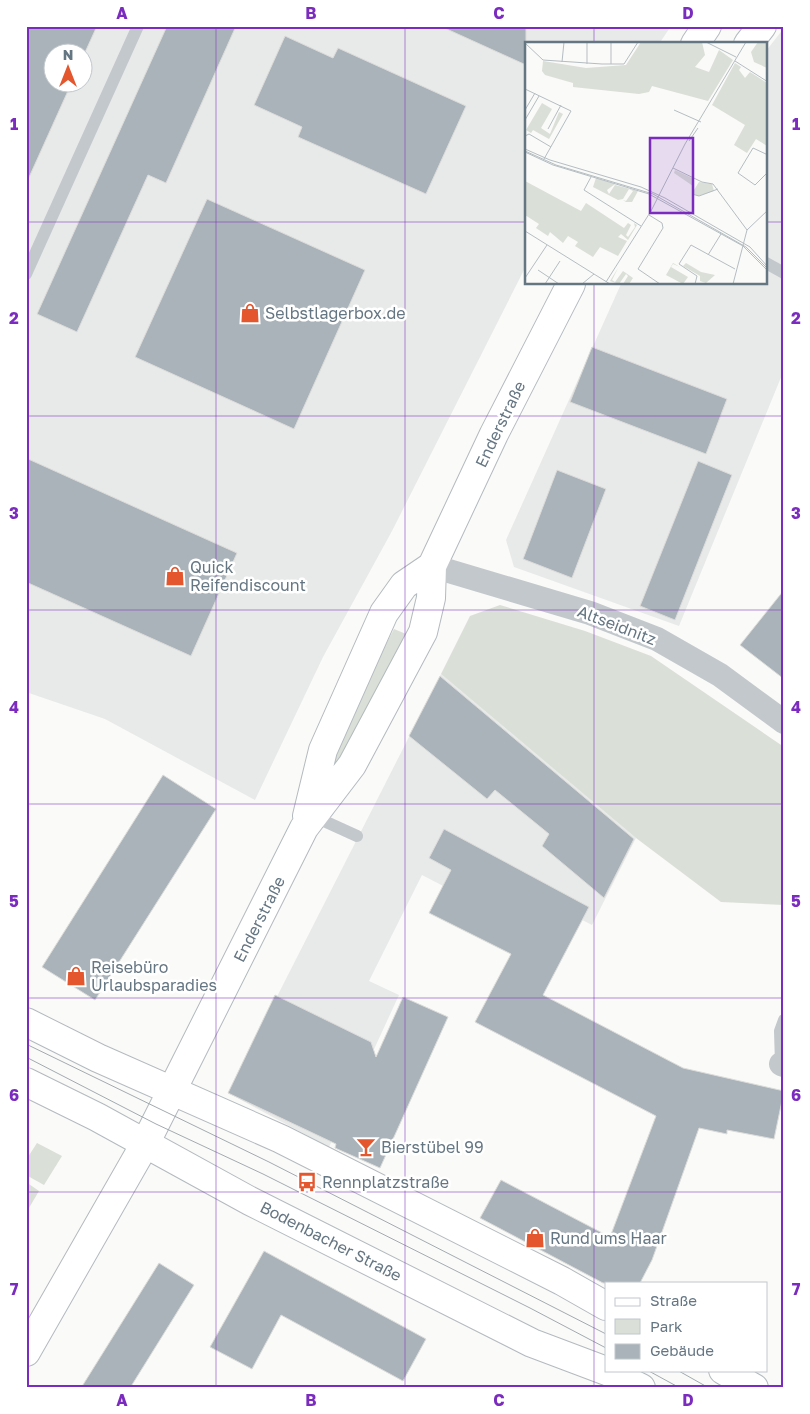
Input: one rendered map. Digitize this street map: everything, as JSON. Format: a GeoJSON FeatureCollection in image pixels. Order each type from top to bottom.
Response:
{"type":"FeatureCollection","features":[{"type":"Feature","properties":{"kind":"main road"},"geometry":{"type":"LineString","coordinates":[[695,42],[706,26]]}},
{"type":"Feature","properties":{"kind":"main road"},"geometry":{"type":"LineString","coordinates":[[750,42],[762,26]]}},
{"type":"Feature","properties":{"kind":"main road","name":"Enderstraße"},"geometry":{"type":"LineString","coordinates":[[172,1091],[309,822],[352,765],[423,632],[431,598],[432,566],[494,434],[570,285]]}},
{"type":"Feature","properties":{"kind":"main road","name":"Enderstraße"},"geometry":{"type":"LineString","coordinates":[[309,822],[323,750],[384,613],[404,586],[432,566]]}},
{"type":"Feature","properties":{"kind":"main road"},"geometry":{"type":"LineString","coordinates":[[26,1022],[98,1058],[288,1143],[562,1281],[605,1305]]}},
{"type":"Feature","properties":{"kind":"main road","name":"Bodenbacher Straße"},"geometry":{"type":"LineString","coordinates":[[26,1082],[97,1117],[250,1201],[532,1344],[605,1371]]}},
{"type":"Feature","properties":{"kind":"main road"},"geometry":{"type":"LineString","coordinates":[[26,1352],[114,1201],[172,1091]]}},
{"type":"Feature","properties":{"kind":"main road","name":"Bodenbacher Straße"},"geometry":{"type":"LineString","coordinates":[[609,1372],[641,1388]]}},
{"type":"Feature","properties":{"kind":"main road"},"geometry":{"type":"LineString","coordinates":[[726,1372],[754,1388]]}},
{"type":"Feature","properties":{"kind":"street","name":"Altseidnitz"},"geometry":{"type":"LineString","coordinates":[[432,566],[590,613],[657,639],[720,675],[784,722]]}},
{"type":"Feature","properties":{"kind":"lane"},"geometry":{"type":"LineString","coordinates":[[26,274],[138,26]]}},
{"type":"Feature","properties":{"kind":"lane"},"geometry":{"type":"LineString","coordinates":[[768,264],[784,273]]}},
{"type":"Feature","properties":{"kind":"lane"},"geometry":{"type":"LineString","coordinates":[[309,822],[357,836]]}},
{"type":"Feature","properties":{"kind":"lane"},"geometry":{"type":"LineString","coordinates":[[782,1064],[780,1031],[784,1020]]}},
{"type":"Feature","properties":{"kind":"shaded area"},"geometry":{"type":"Polygon","coordinates":[[[26,26],[671,26],[660,42],[525,42],[525,268],[392,531],[323,657],[255,800],[105,719],[26,692],[26,26]]]}},
{"type":"Feature","properties":{"kind":"shaded area"},"geometry":{"type":"Polygon","coordinates":[[[784,28],[784,370],[679,626],[514,567],[506,540],[621,285],[768,285],[768,48],[784,28]]]}},
{"type":"Feature","properties":{"kind":"shaded area"},"geometry":{"type":"Polygon","coordinates":[[[441,674],[636,838],[592,925],[519,888],[503,917],[422,875],[369,981],[399,995],[329,1147],[228,1093],[441,674]]]}},
{"type":"Feature","properties":{"kind":"green space"},"geometry":{"type":"Polygon","coordinates":[[[500,605],[585,631],[651,656],[784,747],[784,905],[721,902],[636,838],[441,674],[470,616],[500,605]]]}},
{"type":"Feature","properties":{"kind":"green space"},"geometry":{"type":"Polygon","coordinates":[[[394,629],[406,634],[338,766],[330,762],[355,703],[394,629]]]}},
{"type":"Feature","properties":{"kind":"green space"},"geometry":{"type":"Polygon","coordinates":[[[37,1143],[62,1156],[44,1185],[26,1175],[26,1160],[37,1143]]]}},
{"type":"Feature","properties":{"kind":"green space"},"geometry":{"type":"Polygon","coordinates":[[[26,1182],[39,1191],[26,1213],[26,1182]]]}},
{"type":"Feature","properties":{"kind":"building"},"geometry":{"type":"Polygon","coordinates":[[[26,26],[97,26],[90,42],[42,42],[42,92],[67,92],[26,184],[26,26]]]}},
{"type":"Feature","properties":{"kind":"building"},"geometry":{"type":"Polygon","coordinates":[[[167,26],[236,26],[166,183],[148,175],[77,332],[37,314],[167,26]]]}},
{"type":"Feature","properties":{"kind":"building"},"geometry":{"type":"Polygon","coordinates":[[[440,26],[526,26],[525,65],[440,26]]]}},
{"type":"Feature","properties":{"kind":"building"},"geometry":{"type":"Polygon","coordinates":[[[285,36],[333,58],[338,48],[466,106],[426,194],[298,137],[302,127],[254,105],[285,36]]]}},
{"type":"Feature","properties":{"kind":"building","name":"Selbstlagerbox.de"},"geometry":{"type":"Polygon","coordinates":[[[207,199],[365,270],[294,429],[135,357],[207,199]]]}},
{"type":"Feature","properties":{"kind":"building"},"geometry":{"type":"Polygon","coordinates":[[[592,347],[727,399],[706,454],[570,402],[592,347]]]}},
{"type":"Feature","properties":{"kind":"building"},"geometry":{"type":"Polygon","coordinates":[[[26,458],[237,553],[191,656],[26,582],[26,458]]]}},
{"type":"Feature","properties":{"kind":"building"},"geometry":{"type":"Polygon","coordinates":[[[698,461],[732,475],[675,620],[640,606],[698,461]]]}},
{"type":"Feature","properties":{"kind":"building"},"geometry":{"type":"Polygon","coordinates":[[[557,470],[606,489],[572,578],[523,559],[557,470]]]}},
{"type":"Feature","properties":{"kind":"building"},"geometry":{"type":"Polygon","coordinates":[[[784,590],[784,679],[740,645],[784,590]]]}},
{"type":"Feature","properties":{"kind":"building"},"geometry":{"type":"Polygon","coordinates":[[[440,676],[634,839],[604,898],[542,846],[549,834],[495,790],[487,799],[409,736],[440,676]]]}},
{"type":"Feature","properties":{"kind":"building"},"geometry":{"type":"Polygon","coordinates":[[[163,775],[216,809],[95,1000],[42,967],[163,775]]]}},
{"type":"Feature","properties":{"kind":"building"},"geometry":{"type":"Polygon","coordinates":[[[444,829],[589,907],[543,995],[683,1068],[784,1091],[774,1139],[727,1130],[727,1134],[699,1128],[652,1260],[641,1282],[603,1283],[480,1218],[501,1180],[610,1237],[656,1116],[475,1022],[511,954],[429,913],[451,870],[429,858],[444,829]]]}},
{"type":"Feature","properties":{"kind":"building"},"geometry":{"type":"Polygon","coordinates":[[[275,995],[371,1042],[376,1057],[403,997],[448,1017],[380,1168],[335,1148],[336,1144],[228,1093],[275,995]]]}},
{"type":"Feature","properties":{"kind":"building"},"geometry":{"type":"Polygon","coordinates":[[[264,1251],[426,1339],[403,1381],[281,1315],[252,1369],[210,1347],[264,1251]]]}},
{"type":"Feature","properties":{"kind":"building"},"geometry":{"type":"Polygon","coordinates":[[[159,1263],[194,1285],[130,1388],[81,1388],[159,1263]]]}},
{"type":"Feature","properties":{"kind":"tram line"},"geometry":{"type":"LineString","coordinates":[[26,1044],[269,1162],[605,1333]]}},
{"type":"Feature","properties":{"kind":"tram line"},"geometry":{"type":"LineString","coordinates":[[26,1057],[156,1124],[263,1174],[605,1347]]}},
{"type":"Feature","properties":{"kind":"tram line"},"geometry":{"type":"LineString","coordinates":[[651,1372],[680,1388]]}},
{"type":"Feature","properties":{"kind":"tram line"},"geometry":{"type":"LineString","coordinates":[[681,1372],[709,1388]]}},
{"type":"Feature","properties":{"kind":"place","name":"Selbstlagerbox.de"},"geometry":{"type":"Point","coordinates":[250,313]}},
{"type":"Feature","properties":{"kind":"place","name":"Quick Reifendiscount"},"geometry":{"type":"Point","coordinates":[175,576]}},
{"type":"Feature","properties":{"kind":"place","name":"Reisebüro Urlaubsparadies"},"geometry":{"type":"Point","coordinates":[76,976]}},
{"type":"Feature","properties":{"kind":"place","name":"Bierstübel 99"},"geometry":{"type":"Point","coordinates":[366,1147]}},
{"type":"Feature","properties":{"kind":"place","name":"Rennplatzstraße"},"geometry":{"type":"Point","coordinates":[307,1182]}},
{"type":"Feature","properties":{"kind":"place","name":"Rund ums Haar"},"geometry":{"type":"Point","coordinates":[535,1238]}}]}
